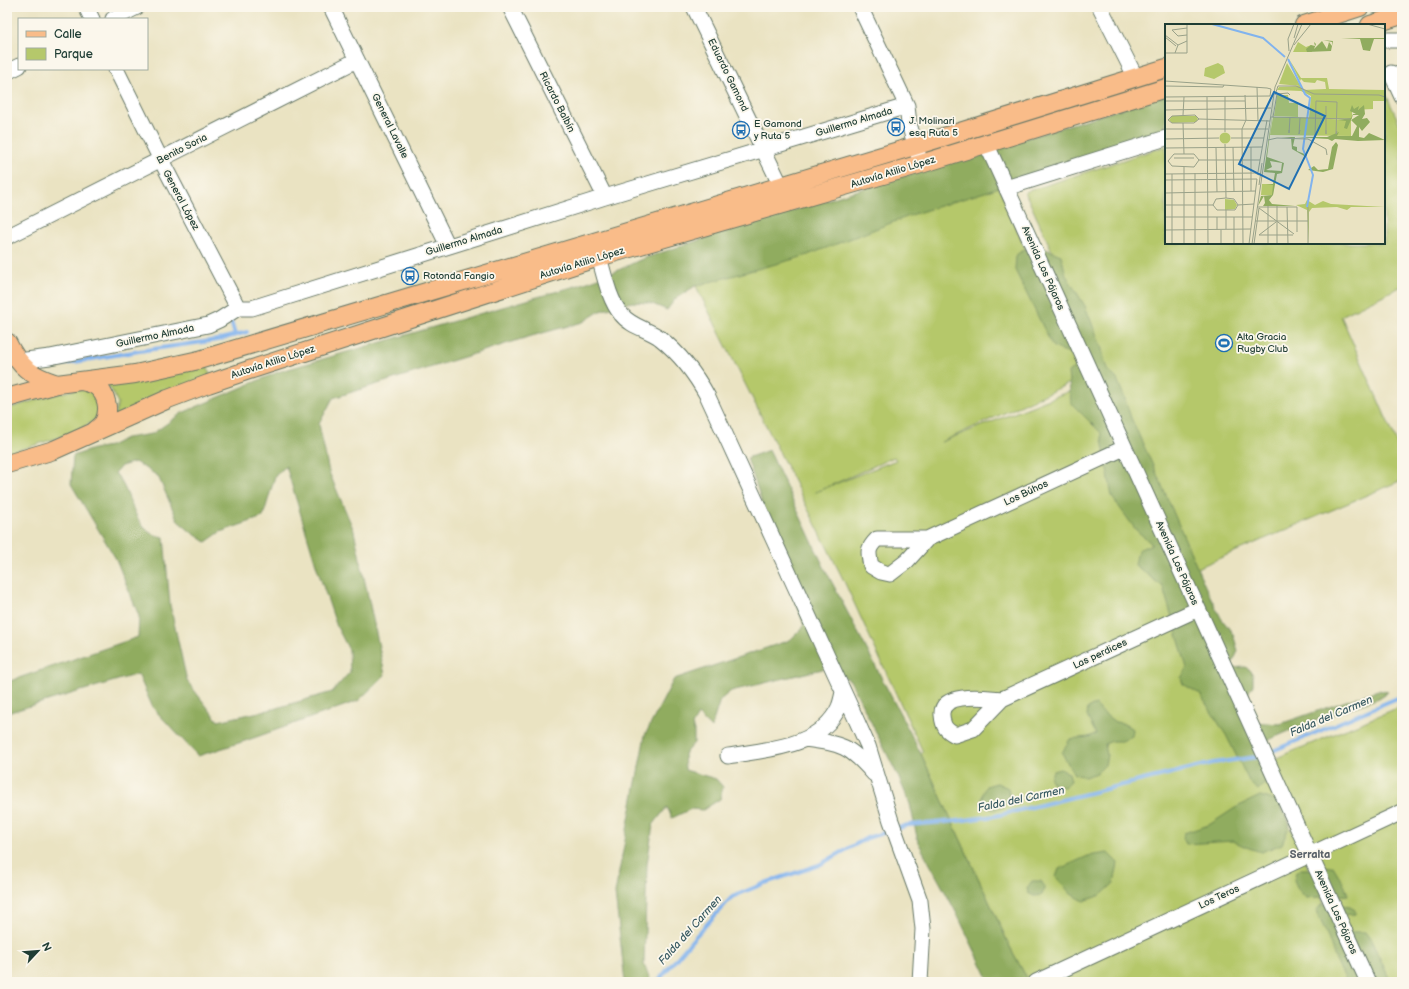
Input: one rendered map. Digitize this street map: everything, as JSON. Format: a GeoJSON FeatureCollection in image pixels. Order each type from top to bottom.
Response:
{"type":"FeatureCollection","features":[{"type":"Feature","properties":{"kind":"main road"},"geometry":{"type":"LineString","coordinates":[[1306,24],[1337,10],[1360,7]]}},
{"type":"Feature","properties":{"kind":"main road"},"geometry":{"type":"LineString","coordinates":[[1373,24],[1402,15]]}},
{"type":"Feature","properties":{"kind":"main road","name":"Autovía Atilio López"},"geometry":{"type":"LineString","coordinates":[[7,398],[57,384],[135,374],[200,360],[916,146],[1165,68]]}},
{"type":"Feature","properties":{"kind":"main road","name":"Autovía Atilio López"},"geometry":{"type":"LineString","coordinates":[[7,464],[54,450],[168,399],[208,384],[599,257],[921,164],[1165,88]]}},
{"type":"Feature","properties":{"kind":"main road"},"geometry":{"type":"LineString","coordinates":[[7,342],[18,361],[28,372],[57,384]]}},
{"type":"Feature","properties":{"kind":"main road"},"geometry":{"type":"LineString","coordinates":[[81,381],[96,386],[106,399],[106,415],[103,422],[90,434]]}},
{"type":"Feature","properties":{"kind":"street"},"geometry":{"type":"LineString","coordinates":[[86,7],[92,18]]}},
{"type":"Feature","properties":{"kind":"street"},"geometry":{"type":"LineString","coordinates":[[115,18],[137,7]]}},
{"type":"Feature","properties":{"kind":"street","name":"General Lavalle"},"geometry":{"type":"LineString","coordinates":[[331,7],[448,246]]}},
{"type":"Feature","properties":{"kind":"street","name":"Ricardo Balbín"},"geometry":{"type":"LineString","coordinates":[[510,7],[605,197]]}},
{"type":"Feature","properties":{"kind":"street","name":"Eduardo Gamond"},"geometry":{"type":"LineString","coordinates":[[694,7],[781,186]]}},
{"type":"Feature","properties":{"kind":"street"},"geometry":{"type":"LineString","coordinates":[[860,7],[907,106],[909,124],[921,164]]}},
{"type":"Feature","properties":{"kind":"street"},"geometry":{"type":"LineString","coordinates":[[1100,7],[1136,78]]}},
{"type":"Feature","properties":{"kind":"street"},"geometry":{"type":"LineString","coordinates":[[1385,40],[1402,40]]}},
{"type":"Feature","properties":{"kind":"street","name":"Benito Soria"},"geometry":{"type":"LineString","coordinates":[[7,237],[357,60]]}},
{"type":"Feature","properties":{"kind":"street"},"geometry":{"type":"LineString","coordinates":[[7,72],[18,66]]}},
{"type":"Feature","properties":{"kind":"street","name":"General López"},"geometry":{"type":"LineString","coordinates":[[116,70],[161,160],[238,308]]}},
{"type":"Feature","properties":{"kind":"street"},"geometry":{"type":"LineString","coordinates":[[1392,75],[1402,97]]}},
{"type":"Feature","properties":{"kind":"street","name":"Guillermo Almada"},"geometry":{"type":"LineString","coordinates":[[18,361],[50,357],[198,327],[219,320],[238,308],[252,308],[605,197],[907,106]]}},
{"type":"Feature","properties":{"kind":"street"},"geometry":{"type":"LineString","coordinates":[[1006,188],[1165,138]]}},
{"type":"Feature","properties":{"kind":"street","name":"Avenida Los Pájaros"},"geometry":{"type":"LineString","coordinates":[[986,144],[1368,982]]}},
{"type":"Feature","properties":{"kind":"street"},"geometry":{"type":"LineString","coordinates":[[599,257],[611,296],[621,314],[632,324],[659,337],[677,353],[705,391],[868,746],[891,821],[920,901],[923,928],[920,982]]}},
{"type":"Feature","properties":{"kind":"street","name":"Los Búhos"},"geometry":{"type":"LineString","coordinates":[[927,539],[1124,448]]}},
{"type":"Feature","properties":{"kind":"street","name":"Las perdices"},"geometry":{"type":"LineString","coordinates":[[1002,699],[1198,609]]}},
{"type":"Feature","properties":{"kind":"street"},"geometry":{"type":"LineString","coordinates":[[728,756],[792,745],[814,735],[828,724],[839,707],[843,692]]}},
{"type":"Feature","properties":{"kind":"street"},"geometry":{"type":"LineString","coordinates":[[805,739],[834,743],[847,748],[861,759],[879,780]]}},
{"type":"Feature","properties":{"kind":"street","name":"Los Teros"},"geometry":{"type":"LineString","coordinates":[[1036,982],[1402,812]]}},
{"type":"Feature","properties":{"kind":"green space","name":"Alta Gracia Rugby Club"},"geometry":{"type":"Polygon","coordinates":[[[1385,92],[1402,129],[1402,286],[1341,316],[1402,454],[1402,480],[1197,568],[1025,192],[1165,146],[1165,244],[1385,244],[1385,92]]]}},
{"type":"Feature","properties":{"kind":"green space"},"geometry":{"type":"Polygon","coordinates":[[[1165,95],[1165,132],[917,213],[805,256],[695,286],[675,299],[667,310],[650,303],[632,302],[600,311],[583,322],[528,337],[333,398],[319,424],[329,472],[354,531],[385,675],[358,701],[198,756],[153,708],[138,674],[7,713],[7,682],[138,637],[139,616],[116,559],[71,484],[73,456],[93,449],[110,446],[126,438],[152,434],[182,413],[278,372],[579,285],[610,274],[642,259],[736,228],[1165,95]],[[135,462],[121,466],[115,473],[124,487],[138,519],[149,532],[164,537],[170,605],[187,681],[218,721],[273,709],[332,692],[350,672],[349,650],[337,627],[318,571],[286,466],[275,476],[263,517],[220,532],[206,542],[178,521],[158,476],[135,462]]]}},
{"type":"Feature","properties":{"kind":"green space"},"geometry":{"type":"Polygon","coordinates":[[[994,176],[1081,378],[941,442],[1090,383],[1262,762],[1358,982],[1028,981],[1010,947],[921,754],[923,752],[843,579],[690,274],[994,176]],[[894,457],[823,489],[896,460],[894,457]]]}},
{"type":"Feature","properties":{"kind":"green space"},"geometry":{"type":"Polygon","coordinates":[[[1027,248],[1043,248],[1061,255],[1066,275],[1085,306],[1101,346],[1107,370],[1117,379],[1131,418],[1205,586],[1221,618],[1233,634],[1238,651],[1230,668],[1246,667],[1253,674],[1253,685],[1245,698],[1253,722],[1280,724],[1378,690],[1388,692],[1379,698],[1296,728],[1266,741],[1269,778],[1258,790],[1250,783],[1226,735],[1200,694],[1183,684],[1181,678],[1187,668],[1163,587],[1135,565],[1138,550],[1152,544],[1136,530],[1112,497],[1101,433],[1071,403],[1068,372],[1079,364],[1077,356],[1053,347],[1015,270],[1016,255],[1027,248]]]}},
{"type":"Feature","properties":{"kind":"green space"},"geometry":{"type":"Polygon","coordinates":[[[207,364],[210,376],[114,418],[118,403],[111,389],[106,384],[207,364]]]}},
{"type":"Feature","properties":{"kind":"green space"},"geometry":{"type":"Polygon","coordinates":[[[77,389],[90,390],[99,399],[98,415],[92,422],[70,433],[27,448],[7,453],[7,409],[77,389]]]}},
{"type":"Feature","properties":{"kind":"green space"},"geometry":{"type":"Polygon","coordinates":[[[769,450],[824,567],[921,754],[1010,947],[1029,982],[990,982],[956,912],[918,842],[910,804],[898,776],[850,680],[827,668],[731,691],[720,700],[711,728],[698,715],[692,725],[694,731],[694,743],[684,754],[685,770],[716,779],[723,787],[720,799],[703,810],[691,809],[672,818],[667,807],[653,825],[647,864],[644,964],[651,982],[625,982],[615,893],[645,735],[674,679],[790,640],[804,626],[747,458],[769,450]]]}},
{"type":"Feature","properties":{"kind":"green space"},"geometry":{"type":"Polygon","coordinates":[[[1096,705],[1102,712],[1115,722],[1122,723],[1133,729],[1132,736],[1122,741],[1112,741],[1105,744],[1107,755],[1105,765],[1097,773],[1085,777],[1074,774],[1062,753],[1070,739],[1088,737],[1096,734],[1087,716],[1088,708],[1096,705]]]}},
{"type":"Feature","properties":{"kind":"green space"},"geometry":{"type":"Polygon","coordinates":[[[1402,706],[1402,982],[1367,982],[1267,762],[1402,706]]]}},
{"type":"Feature","properties":{"kind":"green space"},"geometry":{"type":"Polygon","coordinates":[[[1060,769],[1069,773],[1071,781],[1064,787],[1054,785],[1050,779],[1053,771],[1060,769]]]}},
{"type":"Feature","properties":{"kind":"green space"},"geometry":{"type":"Polygon","coordinates":[[[997,783],[1008,788],[1010,798],[1004,807],[993,810],[981,804],[986,786],[997,783]]]}},
{"type":"Feature","properties":{"kind":"green space"},"geometry":{"type":"Polygon","coordinates":[[[1260,796],[1278,801],[1290,824],[1282,844],[1261,852],[1233,841],[1186,844],[1183,838],[1184,833],[1209,825],[1235,808],[1260,796]]]}},
{"type":"Feature","properties":{"kind":"green space"},"geometry":{"type":"Polygon","coordinates":[[[1108,853],[1118,863],[1114,883],[1101,895],[1084,901],[1071,894],[1056,877],[1059,869],[1088,856],[1108,853]]]}},
{"type":"Feature","properties":{"kind":"green space"},"geometry":{"type":"Polygon","coordinates":[[[1333,866],[1345,886],[1348,895],[1306,898],[1298,889],[1294,880],[1296,872],[1300,869],[1333,866]]]}},
{"type":"Feature","properties":{"kind":"green space"},"geometry":{"type":"Polygon","coordinates":[[[1032,881],[1041,881],[1045,887],[1042,895],[1034,896],[1028,893],[1027,888],[1032,881]]]}},
{"type":"Feature","properties":{"kind":"green space"},"geometry":{"type":"Polygon","coordinates":[[[1322,904],[1350,907],[1355,910],[1355,914],[1341,915],[1350,932],[1365,932],[1371,940],[1391,982],[1347,982],[1336,961],[1326,932],[1316,911],[1322,904]]]}},
{"type":"Feature","properties":{"kind":"waterway"},"geometry":{"type":"LineString","coordinates":[[230,318],[235,335]]}},
{"type":"Feature","properties":{"kind":"waterway"},"geometry":{"type":"LineString","coordinates":[[51,366],[139,351],[217,340],[247,332]]}},
{"type":"Feature","properties":{"kind":"waterway","name":"Falda del Carmen"},"geometry":{"type":"LineString","coordinates":[[1268,753],[1402,696]]}},
{"type":"Feature","properties":{"kind":"waterway","name":"Falda del Carmen"},"geometry":{"type":"LineString","coordinates":[[657,982],[693,939],[732,897],[765,883],[819,865],[867,838],[908,825],[995,816],[1213,763],[1262,755]]}},
{"type":"Feature","properties":{"kind":"place","name":"J. Molinari esq Ruta 5"},"geometry":{"type":"Point","coordinates":[896,127]}},
{"type":"Feature","properties":{"kind":"place","name":"E Gamond y Ruta 5"},"geometry":{"type":"Point","coordinates":[741,130]}},
{"type":"Feature","properties":{"kind":"place","name":"Rotonda Fangio"},"geometry":{"type":"Point","coordinates":[410,276]}},
{"type":"Feature","properties":{"kind":"place","name":"Alta Gracia Rugby Club"},"geometry":{"type":"Point","coordinates":[1224,343]}},
{"type":"Feature","properties":{"kind":"district","name":"Serralta"},"geometry":{"type":"Point","coordinates":[1310,854]}}]}
